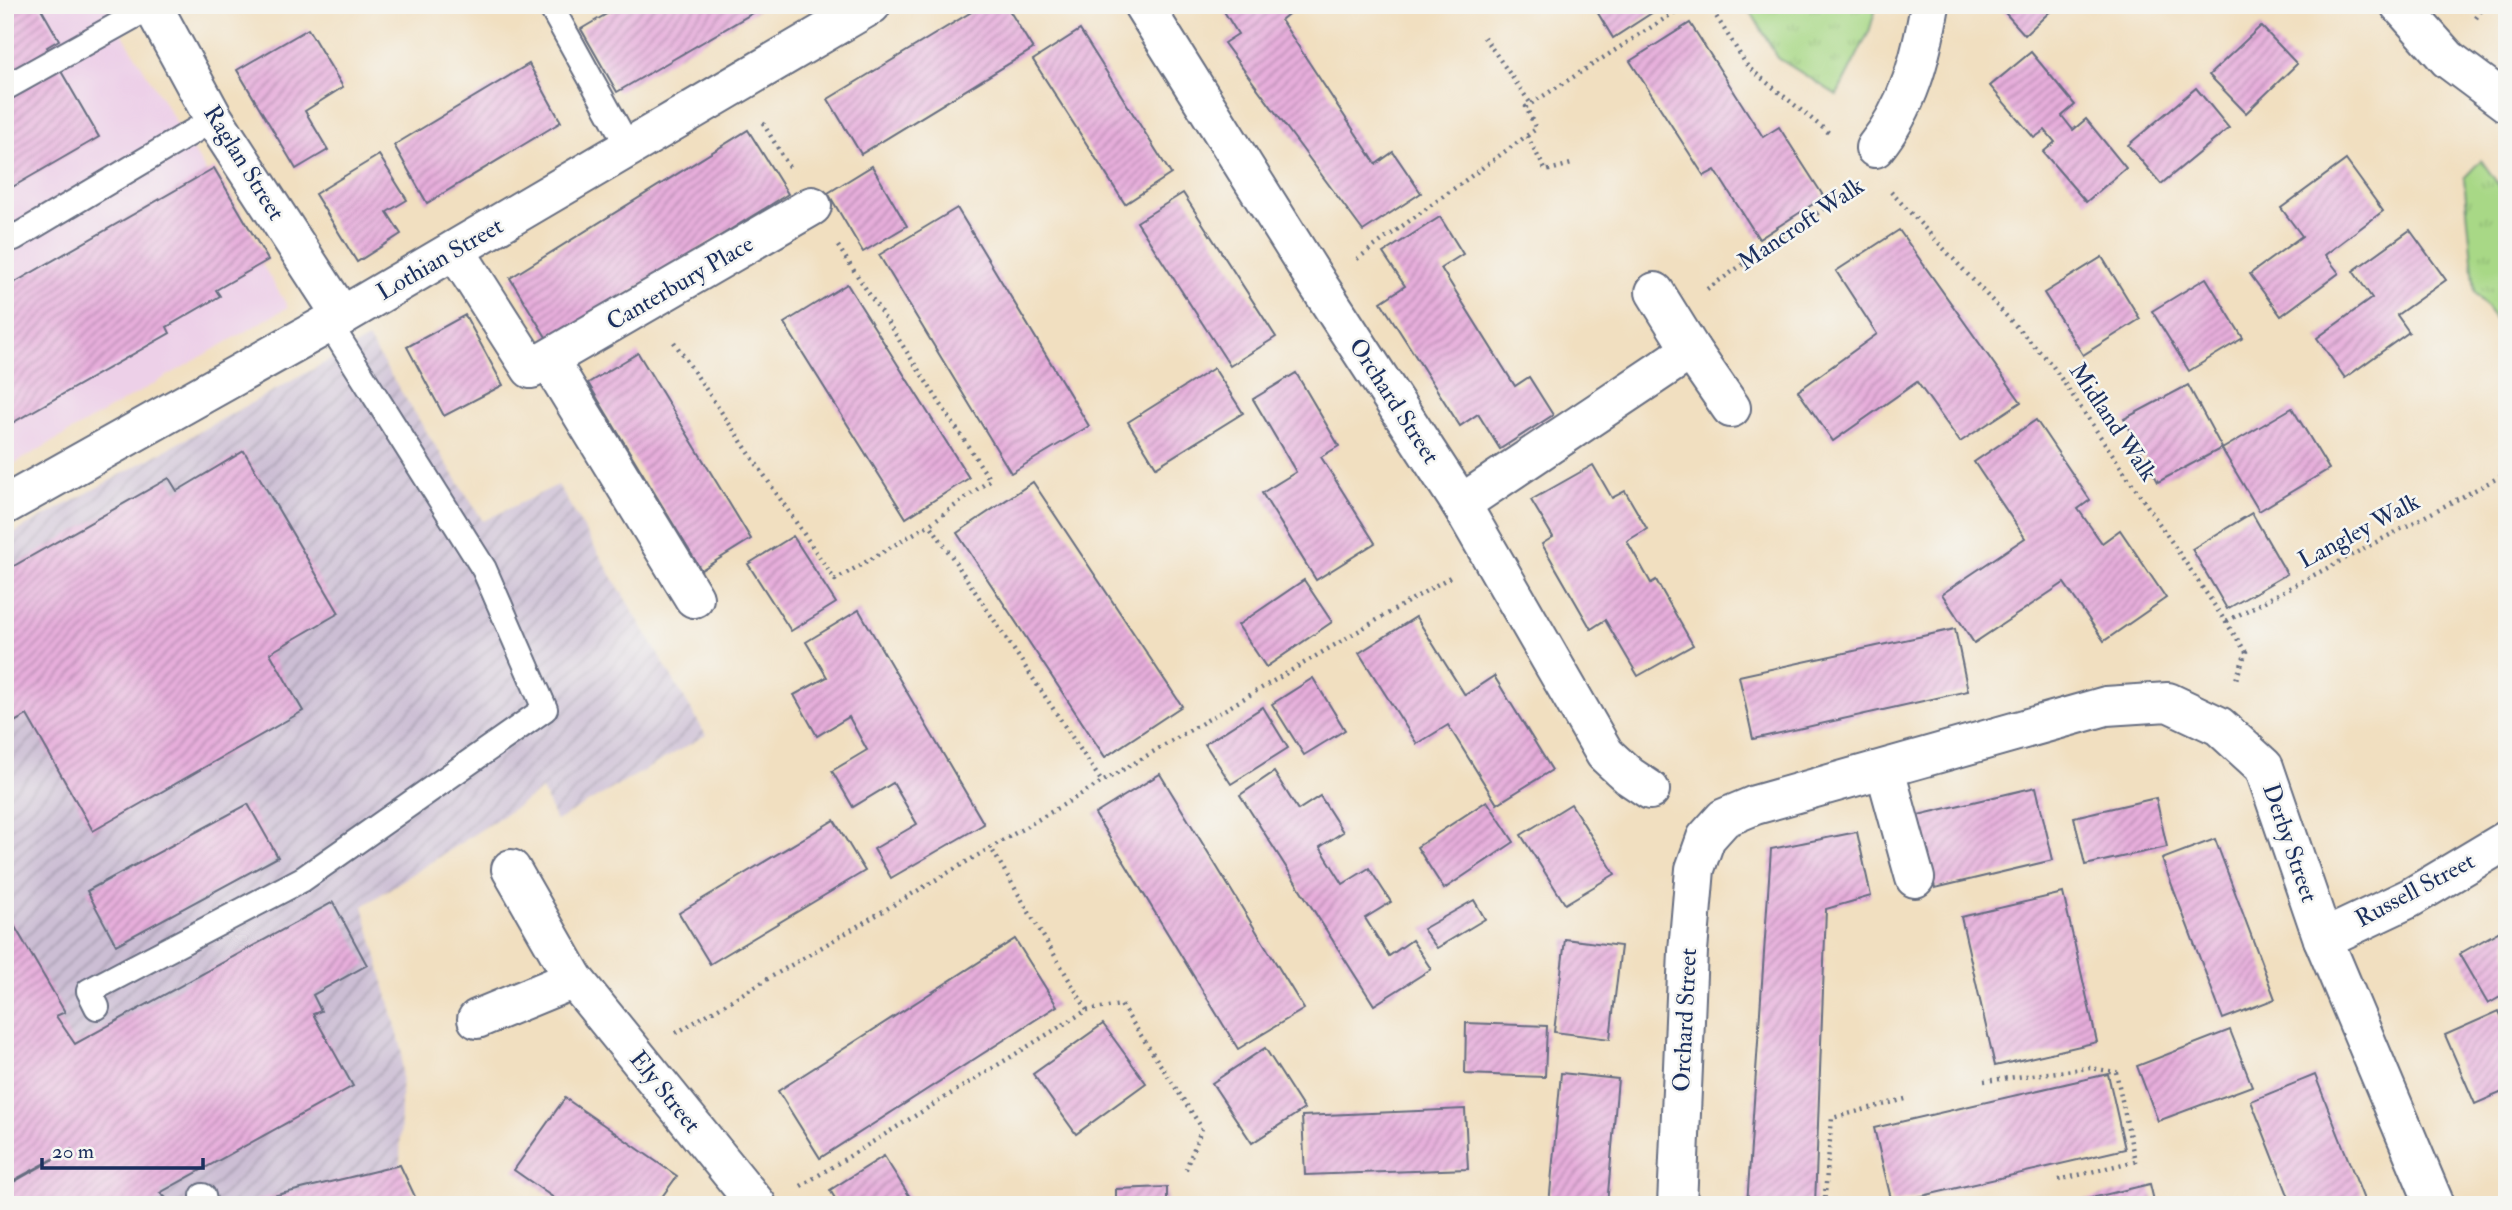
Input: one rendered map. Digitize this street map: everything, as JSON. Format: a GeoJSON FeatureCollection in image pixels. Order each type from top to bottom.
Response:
{"type":"FeatureCollection","features":[{"type":"Feature","properties":{"kind":"street","name":"Lothian Street"},"geometry":{"type":"LineString","coordinates":[[5,505],[335,320],[871,5]]}},
{"type":"Feature","properties":{"kind":"street","name":"Orchard Street"},"geometry":{"type":"LineString","coordinates":[[1143,5],[1319,286],[1461,504],[1605,754],[1629,776],[1650,790]]}},
{"type":"Feature","properties":{"kind":"street"},"geometry":{"type":"LineString","coordinates":[[1869,165],[1907,99],[1924,41],[1930,5]]}},
{"type":"Feature","properties":{"kind":"street"},"geometry":{"type":"LineString","coordinates":[[2400,5],[2448,59],[2507,103]]}},
{"type":"Feature","properties":{"kind":"street","name":"Raglan Street"},"geometry":{"type":"LineString","coordinates":[[152,6],[214,119],[335,320]]}},
{"type":"Feature","properties":{"kind":"street","name":"Canterbury Place"},"geometry":{"type":"LineString","coordinates":[[549,360],[812,206]]}},
{"type":"Feature","properties":{"kind":"street"},"geometry":{"type":"LineString","coordinates":[[455,250],[531,369],[549,360],[694,598]]}},
{"type":"Feature","properties":{"kind":"street"},"geometry":{"type":"LineString","coordinates":[[1662,303],[1731,408]]}},
{"type":"Feature","properties":{"kind":"street"},"geometry":{"type":"LineString","coordinates":[[1461,504],[1691,350]]}},
{"type":"Feature","properties":{"kind":"street","name":"Derby Street"},"geometry":{"type":"LineString","coordinates":[[1706,838],[1724,818],[1755,805],[2106,706],[2168,702],[2219,726],[2264,767],[2323,939],[2435,1205]]}},
{"type":"Feature","properties":{"kind":"street"},"geometry":{"type":"LineString","coordinates":[[1885,770],[1915,878]]}},
{"type":"Feature","properties":{"kind":"street","name":"Orchard Street"},"geometry":{"type":"LineString","coordinates":[[1677,1205],[1689,937],[1695,869],[1706,838]]}},
{"type":"Feature","properties":{"kind":"street","name":"Russell Street"},"geometry":{"type":"LineString","coordinates":[[2323,939],[2410,898],[2507,840]]}},
{"type":"Feature","properties":{"kind":"street","name":"Ely Street"},"geometry":{"type":"LineString","coordinates":[[511,869],[573,979],[757,1205]]}},
{"type":"Feature","properties":{"kind":"street"},"geometry":{"type":"LineString","coordinates":[[477,1019],[573,979]]}},
{"type":"Feature","properties":{"kind":"lane"},"geometry":{"type":"LineString","coordinates":[[550,5],[629,148]]}},
{"type":"Feature","properties":{"kind":"lane"},"geometry":{"type":"LineString","coordinates":[[7,82],[43,58],[152,6]]}},
{"type":"Feature","properties":{"kind":"lane"},"geometry":{"type":"LineString","coordinates":[[5,231],[14,238],[214,119]]}},
{"type":"Feature","properties":{"kind":"lane"},"geometry":{"type":"LineString","coordinates":[[87,999],[303,879],[545,709],[484,569],[335,320]]}},
{"type":"Feature","properties":{"kind":"path"},"geometry":{"type":"LineString","coordinates":[[1319,286],[1536,129],[1526,107],[1686,5]]}},
{"type":"Feature","properties":{"kind":"path"},"geometry":{"type":"LineString","coordinates":[[1709,5],[1748,67],[1836,138]]}},
{"type":"Feature","properties":{"kind":"path"},"geometry":{"type":"LineString","coordinates":[[1484,37],[1531,104]]}},
{"type":"Feature","properties":{"kind":"path"},"geometry":{"type":"LineString","coordinates":[[647,302],[835,580],[930,524],[990,480],[812,206],[738,82]]}},
{"type":"Feature","properties":{"kind":"path"},"geometry":{"type":"LineString","coordinates":[[1527,136],[1546,172],[1570,164]]}},
{"type":"Feature","properties":{"kind":"path","name":"Mancroft Walk"},"geometry":{"type":"LineString","coordinates":[[1662,303],[1869,165]]}},
{"type":"Feature","properties":{"kind":"path","name":"Midland Walk"},"geometry":{"type":"LineString","coordinates":[[1883,184],[2052,365],[2227,621],[2246,652],[2219,726]]}},
{"type":"Feature","properties":{"kind":"path","name":"Langley Walk"},"geometry":{"type":"LineString","coordinates":[[2227,621],[2507,473]]}},
{"type":"Feature","properties":{"kind":"path"},"geometry":{"type":"LineString","coordinates":[[930,524],[1102,782]]}},
{"type":"Feature","properties":{"kind":"path"},"geometry":{"type":"LineString","coordinates":[[637,1056],[1490,554]]}},
{"type":"Feature","properties":{"kind":"path"},"geometry":{"type":"LineString","coordinates":[[991,848],[1087,1010]]}},
{"type":"Feature","properties":{"kind":"path"},"geometry":{"type":"LineString","coordinates":[[793,1190],[1087,1010],[1121,1005],[1202,1128],[1184,1174]]}},
{"type":"Feature","properties":{"kind":"path"},"geometry":{"type":"LineString","coordinates":[[1984,1081],[2090,1068],[2116,1072],[2135,1161],[2059,1180]]}},
{"type":"Feature","properties":{"kind":"path"},"geometry":{"type":"LineString","coordinates":[[1824,1205],[1832,1118],[1909,1098]]}},
{"type":"Feature","properties":{"kind":"shaded area"},"geometry":{"type":"Polygon","coordinates":[[[5,5],[105,5],[288,307],[5,469],[5,5]]]}},
{"type":"Feature","properties":{"kind":"shaded area"},"geometry":{"type":"Polygon","coordinates":[[[368,339],[483,521],[558,485],[706,735],[556,821],[542,790],[363,906],[402,1049],[400,1165],[419,1205],[5,1205],[5,538],[368,339]]]}},
{"type":"Feature","properties":{"kind":"green space"},"geometry":{"type":"Polygon","coordinates":[[[1747,5],[1877,5],[1869,32],[1837,95],[1778,58],[1747,5]]]}},
{"type":"Feature","properties":{"kind":"green space"},"geometry":{"type":"Polygon","coordinates":[[[2481,160],[2507,197],[2507,334],[2475,292],[2464,178],[2481,160]]]}},
{"type":"Feature","properties":{"kind":"building"},"geometry":{"type":"Polygon","coordinates":[[[5,5],[39,5],[59,40],[47,47],[99,137],[9,189],[5,183],[5,5]]]}},
{"type":"Feature","properties":{"kind":"building"},"geometry":{"type":"Polygon","coordinates":[[[622,5],[763,7],[617,92],[581,29],[622,5]]]}},
{"type":"Feature","properties":{"kind":"building"},"geometry":{"type":"Polygon","coordinates":[[[983,5],[1006,5],[1033,49],[861,154],[828,99],[983,5]]]}},
{"type":"Feature","properties":{"kind":"building"},"geometry":{"type":"Polygon","coordinates":[[[1220,5],[1299,5],[1281,20],[1376,164],[1393,152],[1421,193],[1363,231],[1224,43],[1238,34],[1220,5]]]}},
{"type":"Feature","properties":{"kind":"building"},"geometry":{"type":"Polygon","coordinates":[[[1593,5],[1664,5],[1613,38],[1593,5]]]}},
{"type":"Feature","properties":{"kind":"building"},"geometry":{"type":"Polygon","coordinates":[[[1998,5],[2057,5],[2025,35],[1998,5]]]}},
{"type":"Feature","properties":{"kind":"building"},"geometry":{"type":"Polygon","coordinates":[[[1690,23],[1763,137],[1779,127],[1824,197],[1759,239],[1715,170],[1704,176],[1630,61],[1690,23]]]}},
{"type":"Feature","properties":{"kind":"building"},"geometry":{"type":"Polygon","coordinates":[[[2261,26],[2297,64],[2246,113],[2209,75],[2261,26]]]}},
{"type":"Feature","properties":{"kind":"building"},"geometry":{"type":"Polygon","coordinates":[[[308,29],[343,87],[305,111],[328,150],[296,169],[237,70],[308,29]]]}},
{"type":"Feature","properties":{"kind":"building"},"geometry":{"type":"Polygon","coordinates":[[[1080,30],[1171,174],[1125,204],[1033,60],[1080,30]]]}},
{"type":"Feature","properties":{"kind":"building"},"geometry":{"type":"Polygon","coordinates":[[[2031,52],[2075,105],[2062,116],[2073,130],[2086,119],[2126,168],[2086,202],[2043,152],[2055,142],[2045,130],[2034,138],[1990,86],[2031,52]]]}},
{"type":"Feature","properties":{"kind":"building"},"geometry":{"type":"Polygon","coordinates":[[[529,64],[561,122],[427,203],[394,145],[529,64]]]}},
{"type":"Feature","properties":{"kind":"building"},"geometry":{"type":"Polygon","coordinates":[[[2196,88],[2229,128],[2161,184],[2128,145],[2196,88]]]}},
{"type":"Feature","properties":{"kind":"building"},"geometry":{"type":"Polygon","coordinates":[[[748,130],[788,194],[549,342],[510,278],[748,130]]]}},
{"type":"Feature","properties":{"kind":"building"},"geometry":{"type":"Polygon","coordinates":[[[379,155],[407,200],[387,212],[401,234],[357,262],[315,194],[379,155]]]}},
{"type":"Feature","properties":{"kind":"building"},"geometry":{"type":"Polygon","coordinates":[[[2346,160],[2383,211],[2325,255],[2339,273],[2281,316],[2250,274],[2302,236],[2281,208],[2346,160]]]}},
{"type":"Feature","properties":{"kind":"building"},"geometry":{"type":"Polygon","coordinates":[[[872,166],[907,226],[863,252],[828,193],[872,166]]]}},
{"type":"Feature","properties":{"kind":"building"},"geometry":{"type":"Polygon","coordinates":[[[214,168],[268,260],[216,290],[220,296],[167,327],[170,333],[5,427],[5,288],[214,168]]]}},
{"type":"Feature","properties":{"kind":"building"},"geometry":{"type":"Polygon","coordinates":[[[1183,193],[1276,337],[1230,366],[1137,222],[1183,193]]]}},
{"type":"Feature","properties":{"kind":"building"},"geometry":{"type":"Polygon","coordinates":[[[957,208],[1089,426],[1011,473],[879,255],[957,208]]]}},
{"type":"Feature","properties":{"kind":"building"},"geometry":{"type":"Polygon","coordinates":[[[1440,217],[1463,254],[1441,268],[1515,386],[1529,377],[1553,415],[1500,449],[1478,414],[1460,426],[1381,302],[1405,286],[1383,253],[1440,217]]]}},
{"type":"Feature","properties":{"kind":"building"},"geometry":{"type":"Polygon","coordinates":[[[1899,230],[2021,402],[1960,442],[1917,382],[1833,441],[1798,391],[1877,334],[1836,271],[1899,230]]]}},
{"type":"Feature","properties":{"kind":"building"},"geometry":{"type":"Polygon","coordinates":[[[2410,230],[2446,280],[2397,315],[2409,332],[2345,378],[2317,338],[2372,298],[2353,271],[2410,230]]]}},
{"type":"Feature","properties":{"kind":"building"},"geometry":{"type":"Polygon","coordinates":[[[2102,257],[2140,319],[2083,355],[2044,293],[2102,257]]]}},
{"type":"Feature","properties":{"kind":"building"},"geometry":{"type":"Polygon","coordinates":[[[2206,278],[2243,338],[2189,371],[2152,311],[2206,278]]]}},
{"type":"Feature","properties":{"kind":"building"},"geometry":{"type":"Polygon","coordinates":[[[847,284],[969,478],[906,518],[784,323],[847,284]]]}},
{"type":"Feature","properties":{"kind":"building"},"geometry":{"type":"Polygon","coordinates":[[[465,315],[503,385],[444,416],[407,347],[465,315]]]}},
{"type":"Feature","properties":{"kind":"building"},"geometry":{"type":"Polygon","coordinates":[[[638,353],[751,539],[701,570],[588,383],[638,353]]]}},
{"type":"Feature","properties":{"kind":"building"},"geometry":{"type":"Polygon","coordinates":[[[1214,368],[1243,413],[1156,467],[1128,422],[1214,368]]]}},
{"type":"Feature","properties":{"kind":"building"},"geometry":{"type":"Polygon","coordinates":[[[1296,373],[1339,446],[1321,457],[1375,543],[1316,580],[1262,493],[1296,472],[1253,399],[1296,373]]]}},
{"type":"Feature","properties":{"kind":"building"},"geometry":{"type":"Polygon","coordinates":[[[2188,385],[2222,448],[2158,482],[2124,419],[2188,385]]]}},
{"type":"Feature","properties":{"kind":"building"},"geometry":{"type":"Polygon","coordinates":[[[2292,408],[2329,469],[2259,511],[2222,449],[2292,408]]]}},
{"type":"Feature","properties":{"kind":"building"},"geometry":{"type":"Polygon","coordinates":[[[2036,420],[2090,500],[2078,509],[2102,543],[2120,530],[2166,598],[2104,641],[2064,583],[1974,643],[1942,594],[2025,538],[1974,462],[2036,420]]]}},
{"type":"Feature","properties":{"kind":"building"},"geometry":{"type":"Polygon","coordinates":[[[244,451],[339,613],[270,653],[303,711],[93,831],[27,715],[5,727],[5,571],[169,478],[177,491],[244,451]]]}},
{"type":"Feature","properties":{"kind":"building"},"geometry":{"type":"Polygon","coordinates":[[[1593,465],[1612,498],[1625,491],[1647,529],[1627,541],[1651,583],[1656,580],[1693,645],[1638,676],[1605,620],[1591,629],[1542,544],[1553,537],[1531,500],[1593,465]]]}},
{"type":"Feature","properties":{"kind":"building"},"geometry":{"type":"Polygon","coordinates":[[[1033,482],[1182,706],[1105,757],[957,533],[1033,482]]]}},
{"type":"Feature","properties":{"kind":"building"},"geometry":{"type":"Polygon","coordinates":[[[2252,513],[2287,574],[2227,609],[2192,549],[2252,513]]]}},
{"type":"Feature","properties":{"kind":"building"},"geometry":{"type":"Polygon","coordinates":[[[793,536],[836,603],[791,631],[748,564],[793,536]]]}},
{"type":"Feature","properties":{"kind":"building"},"geometry":{"type":"Polygon","coordinates":[[[1304,580],[1332,622],[1266,667],[1238,625],[1304,580]]]}},
{"type":"Feature","properties":{"kind":"building"},"geometry":{"type":"Polygon","coordinates":[[[859,610],[984,824],[891,878],[874,849],[917,824],[893,783],[853,807],[832,771],[867,750],[849,717],[817,736],[794,695],[827,677],[806,642],[859,610]]]}},
{"type":"Feature","properties":{"kind":"building"},"geometry":{"type":"Polygon","coordinates":[[[1416,617],[1465,695],[1494,676],[1552,770],[1497,804],[1448,725],[1417,744],[1359,653],[1416,617]]]}},
{"type":"Feature","properties":{"kind":"building"},"geometry":{"type":"Polygon","coordinates":[[[1955,629],[1968,691],[1753,739],[1739,676],[1955,629]]]}},
{"type":"Feature","properties":{"kind":"building"},"geometry":{"type":"Polygon","coordinates":[[[1313,678],[1345,730],[1304,755],[1272,704],[1313,678]]]}},
{"type":"Feature","properties":{"kind":"building"},"geometry":{"type":"Polygon","coordinates":[[[1263,707],[1288,748],[1231,784],[1205,744],[1263,707]]]}},
{"type":"Feature","properties":{"kind":"building"},"geometry":{"type":"Polygon","coordinates":[[[1274,772],[1298,810],[1320,796],[1343,832],[1320,847],[1343,884],[1369,868],[1391,902],[1365,918],[1389,956],[1412,940],[1431,969],[1374,1005],[1240,795],[1274,772]]]}},
{"type":"Feature","properties":{"kind":"building"},"geometry":{"type":"Polygon","coordinates":[[[1160,774],[1304,1009],[1238,1049],[1095,814],[1160,774]]]}},
{"type":"Feature","properties":{"kind":"building"},"geometry":{"type":"Polygon","coordinates":[[[2036,787],[2053,860],[1935,888],[1918,815],[2036,787]]]}},
{"type":"Feature","properties":{"kind":"building"},"geometry":{"type":"Polygon","coordinates":[[[2156,798],[2167,847],[2085,865],[2074,817],[2156,798]]]}},
{"type":"Feature","properties":{"kind":"building"},"geometry":{"type":"Polygon","coordinates":[[[1487,801],[1514,842],[1444,889],[1417,847],[1487,801]]]}},
{"type":"Feature","properties":{"kind":"building"},"geometry":{"type":"Polygon","coordinates":[[[248,804],[278,857],[116,945],[87,891],[248,804]]]}},
{"type":"Feature","properties":{"kind":"building"},"geometry":{"type":"Polygon","coordinates":[[[1571,804],[1615,874],[1565,904],[1521,835],[1571,804]]]}},
{"type":"Feature","properties":{"kind":"building"},"geometry":{"type":"Polygon","coordinates":[[[834,820],[865,871],[710,964],[679,913],[834,820]]]}},
{"type":"Feature","properties":{"kind":"building"},"geometry":{"type":"Polygon","coordinates":[[[1857,832],[1871,896],[1826,909],[1815,1205],[1747,1205],[1771,849],[1857,832]]]}},
{"type":"Feature","properties":{"kind":"building"},"geometry":{"type":"Polygon","coordinates":[[[2215,839],[2275,999],[2223,1019],[2162,859],[2215,839]]]}},
{"type":"Feature","properties":{"kind":"building"},"geometry":{"type":"Polygon","coordinates":[[[2063,893],[2097,1042],[1995,1066],[1961,917],[2063,893]]]}},
{"type":"Feature","properties":{"kind":"building"},"geometry":{"type":"Polygon","coordinates":[[[1474,900],[1485,919],[1437,948],[1423,929],[1474,900]]]}},
{"type":"Feature","properties":{"kind":"building"},"geometry":{"type":"Polygon","coordinates":[[[333,902],[367,965],[313,995],[321,1011],[313,1014],[353,1086],[160,1193],[165,1197],[152,1205],[5,1205],[5,1187],[72,1149],[5,1185],[5,910],[65,1012],[56,1016],[75,1044],[333,902]]]}},
{"type":"Feature","properties":{"kind":"building"},"geometry":{"type":"Polygon","coordinates":[[[2507,927],[2507,993],[2488,1004],[2459,954],[2507,927]]]}},
{"type":"Feature","properties":{"kind":"building"},"geometry":{"type":"Polygon","coordinates":[[[1015,939],[1057,1006],[820,1158],[778,1091],[1015,939]]]}},
{"type":"Feature","properties":{"kind":"building"},"geometry":{"type":"Polygon","coordinates":[[[1565,939],[1621,946],[1610,1039],[1554,1032],[1565,939]]]}},
{"type":"Feature","properties":{"kind":"building"},"geometry":{"type":"Polygon","coordinates":[[[2499,1011],[2507,1029],[2507,1090],[2475,1104],[2445,1035],[2499,1011]]]}},
{"type":"Feature","properties":{"kind":"building"},"geometry":{"type":"Polygon","coordinates":[[[1466,1023],[1547,1026],[1545,1077],[1465,1074],[1466,1023]]]}},
{"type":"Feature","properties":{"kind":"building"},"geometry":{"type":"Polygon","coordinates":[[[1103,1024],[1146,1083],[1076,1134],[1033,1074],[1103,1024]]]}},
{"type":"Feature","properties":{"kind":"building"},"geometry":{"type":"Polygon","coordinates":[[[2230,1030],[2252,1086],[2158,1121],[2137,1066],[2230,1030]]]}},
{"type":"Feature","properties":{"kind":"building"},"geometry":{"type":"Polygon","coordinates":[[[1265,1048],[1304,1109],[1252,1143],[1212,1083],[1265,1048]]]}},
{"type":"Feature","properties":{"kind":"building"},"geometry":{"type":"Polygon","coordinates":[[[1561,1073],[1618,1079],[1607,1205],[1549,1205],[1561,1073]]]}},
{"type":"Feature","properties":{"kind":"building"},"geometry":{"type":"Polygon","coordinates":[[[2108,1074],[2125,1149],[1892,1203],[1874,1128],[2108,1074]]]}},
{"type":"Feature","properties":{"kind":"building"},"geometry":{"type":"Polygon","coordinates":[[[2315,1075],[2366,1205],[2292,1205],[2251,1101],[2315,1075]]]}},
{"type":"Feature","properties":{"kind":"building"},"geometry":{"type":"Polygon","coordinates":[[[565,1098],[677,1176],[656,1205],[564,1205],[514,1170],[565,1098]]]}},
{"type":"Feature","properties":{"kind":"building"},"geometry":{"type":"Polygon","coordinates":[[[1465,1109],[1468,1169],[1305,1175],[1302,1116],[1465,1109]]]}},
{"type":"Feature","properties":{"kind":"building"},"geometry":{"type":"Polygon","coordinates":[[[884,1156],[915,1205],[839,1205],[830,1190],[884,1156]]]}},
{"type":"Feature","properties":{"kind":"building"},"geometry":{"type":"Polygon","coordinates":[[[400,1165],[419,1205],[248,1202],[400,1165]]]}},
{"type":"Feature","properties":{"kind":"building"},"geometry":{"type":"Polygon","coordinates":[[[2150,1184],[2155,1205],[2084,1205],[2083,1200],[2150,1184]]]}},
{"type":"Feature","properties":{"kind":"building"},"geometry":{"type":"Polygon","coordinates":[[[1167,1187],[1167,1205],[1116,1205],[1116,1189],[1167,1187]]]}}]}
